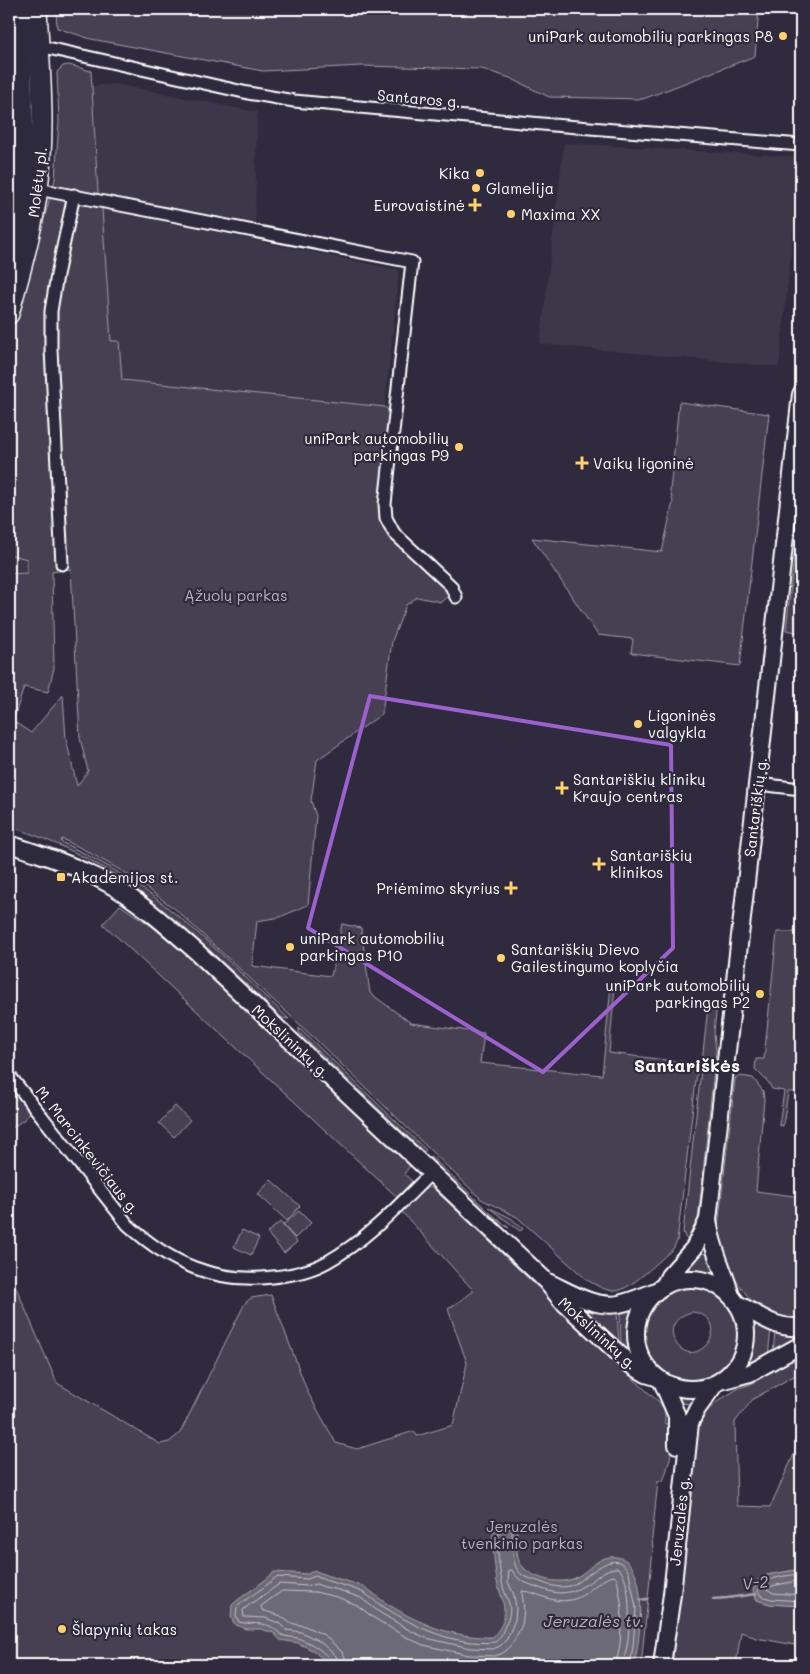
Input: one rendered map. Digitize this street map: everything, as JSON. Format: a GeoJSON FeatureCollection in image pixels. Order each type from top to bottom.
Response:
{"type":"FeatureCollection","features":[{"type":"Feature","properties":{"kind":"highway","name":"Molėtų pl."},"geometry":{"type":"LineString","coordinates":[[9,259],[16,224],[24,149],[23,46],[20,9]]}},
{"type":"Feature","properties":{"kind":"highway","name":"Molėtų pl."},"geometry":{"type":"LineString","coordinates":[[9,314],[33,218],[38,189],[42,115],[23,46],[38,9]]}},
{"type":"Feature","properties":{"kind":"main road","name":"Santariškių g."},"geometry":{"type":"LineString","coordinates":[[734,1300],[715,1254],[708,1220],[801,394]]}},
{"type":"Feature","properties":{"kind":"main road","name":"Mokslininkų g."},"geometry":{"type":"LineString","coordinates":[[9,844],[86,872],[116,888],[145,908],[197,952],[546,1281],[562,1301],[631,1365],[659,1379]]}},
{"type":"Feature","properties":{"kind":"main road","name":"Santariškių g."},"geometry":{"type":"LineString","coordinates":[[661,1288],[694,1248],[708,1220]]}},
{"type":"Feature","properties":{"kind":"main road"},"geometry":{"type":"LineString","coordinates":[[718,1382],[731,1373],[739,1363],[744,1351],[746,1327],[743,1314],[734,1300],[722,1288],[711,1283],[687,1279],[661,1288],[648,1300],[642,1310],[636,1334],[641,1358],[659,1379],[672,1386],[688,1389],[705,1388],[718,1382],[750,1373],[801,1345]]}},
{"type":"Feature","properties":{"kind":"main road","name":"Mokslininkų g."},"geometry":{"type":"LineString","coordinates":[[546,1281],[585,1299],[605,1304],[624,1302],[661,1288]]}},
{"type":"Feature","properties":{"kind":"main road"},"geometry":{"type":"LineString","coordinates":[[734,1300],[773,1324],[801,1326]]}},
{"type":"Feature","properties":{"kind":"main road","name":"Jeruzalės g."},"geometry":{"type":"LineString","coordinates":[[651,1665],[662,1594],[678,1432],[678,1416],[659,1379]]}},
{"type":"Feature","properties":{"kind":"main road","name":"Jeruzalės g."},"geometry":{"type":"LineString","coordinates":[[662,1665],[672,1594],[690,1423],[697,1409],[718,1382]]}},
{"type":"Feature","properties":{"kind":"street","name":"Santaros g."},"geometry":{"type":"LineString","coordinates":[[23,46],[294,101],[553,125],[801,145]]}},
{"type":"Feature","properties":{"kind":"street"},"geometry":{"type":"LineString","coordinates":[[38,189],[412,262],[385,504],[386,518],[394,533],[451,586],[456,597]]}},
{"type":"Feature","properties":{"kind":"street"},"geometry":{"type":"LineString","coordinates":[[62,564],[51,348],[51,311],[74,195]]}},
{"type":"Feature","properties":{"kind":"street"},"geometry":{"type":"LineString","coordinates":[[9,200],[16,224]]}},
{"type":"Feature","properties":{"kind":"street"},"geometry":{"type":"LineString","coordinates":[[758,784],[801,789]]}},
{"type":"Feature","properties":{"kind":"street","name":"M. Marcinkevičiaus g."},"geometry":{"type":"LineString","coordinates":[[9,1075],[128,1225],[150,1244],[168,1256],[222,1277],[260,1279],[312,1269],[356,1243],[393,1211],[431,1173]]}},
{"type":"Feature","properties":{"kind":"highlighted area"},"geometry":{"type":"Polygon","coordinates":[[[370,696],[671,745],[673,948],[543,1072],[308,928],[370,696]]]}},
{"type":"Feature","properties":{"kind":"shaded area"},"geometry":{"type":"Polygon","coordinates":[[[116,84],[257,112],[255,225],[98,193],[92,86],[116,84]]]}},
{"type":"Feature","properties":{"kind":"shaded area"},"geometry":{"type":"Polygon","coordinates":[[[564,143],[801,157],[779,367],[540,344],[564,143]]]}},
{"type":"Feature","properties":{"kind":"shaded area"},"geometry":{"type":"Polygon","coordinates":[[[102,209],[399,270],[385,407],[121,380],[119,341],[111,341],[102,209]]]}},
{"type":"Feature","properties":{"kind":"shaded area"},"geometry":{"type":"Polygon","coordinates":[[[9,554],[27,558],[27,573],[9,574],[9,554]]]}},
{"type":"Feature","properties":{"kind":"green space"},"geometry":{"type":"Polygon","coordinates":[[[56,9],[759,9],[755,56],[643,99],[549,97],[510,78],[482,69],[362,66],[263,71],[91,39],[57,28],[56,9]]]}},
{"type":"Feature","properties":{"kind":"green space","name":"Ąžuolų parkas"},"geometry":{"type":"Polygon","coordinates":[[[69,65],[91,71],[98,193],[102,209],[111,341],[119,341],[122,380],[385,407],[389,411],[379,504],[382,520],[450,594],[441,602],[417,597],[406,605],[392,641],[382,714],[317,760],[311,801],[316,816],[308,905],[280,917],[257,921],[252,966],[331,976],[342,924],[361,928],[370,993],[411,1023],[484,1033],[480,1063],[602,1075],[611,986],[615,986],[609,1053],[698,1064],[677,1241],[673,1249],[637,1280],[622,1289],[616,1291],[608,1290],[587,1280],[517,1217],[481,1199],[311,1035],[175,909],[127,874],[62,839],[61,842],[120,874],[171,910],[212,945],[289,1019],[282,1018],[192,934],[120,878],[74,852],[9,826],[9,574],[27,573],[27,559],[9,554],[9,338],[28,278],[55,179],[59,121],[57,72],[63,66],[69,65]],[[71,569],[52,572],[54,668],[48,692],[24,687],[13,721],[31,733],[63,695],[66,739],[77,786],[88,771],[80,738],[71,569]]]}},
{"type":"Feature","properties":{"kind":"green space"},"geometry":{"type":"Polygon","coordinates":[[[679,402],[769,414],[740,666],[631,653],[633,639],[598,635],[532,538],[662,552],[673,502],[670,491],[679,402]]]}},
{"type":"Feature","properties":{"kind":"green space"},"geometry":{"type":"Polygon","coordinates":[[[795,547],[801,548],[801,633],[786,630],[795,547]]]}},
{"type":"Feature","properties":{"kind":"green space"},"geometry":{"type":"Polygon","coordinates":[[[120,905],[153,927],[187,956],[410,1166],[404,1174],[413,1182],[397,1197],[103,924],[120,905]]]}},
{"type":"Feature","properties":{"kind":"green space"},"geometry":{"type":"Polygon","coordinates":[[[798,929],[801,929],[801,1034],[796,1092],[788,1092],[783,1126],[779,1125],[784,1091],[772,1089],[755,1069],[756,1059],[764,1059],[777,932],[797,932],[798,929]]]}},
{"type":"Feature","properties":{"kind":"green space"},"geometry":{"type":"Polygon","coordinates":[[[717,1002],[714,1033],[716,1051],[697,1229],[690,1243],[683,1232],[708,1007],[709,1003],[717,1002]]]}},
{"type":"Feature","properties":{"kind":"green space"},"geometry":{"type":"Polygon","coordinates":[[[299,1028],[426,1150],[424,1152],[299,1033],[299,1028]]]}},
{"type":"Feature","properties":{"kind":"green space"},"geometry":{"type":"Polygon","coordinates":[[[736,1077],[753,1078],[763,1091],[764,1099],[756,1191],[801,1197],[801,1320],[778,1317],[761,1310],[734,1276],[720,1249],[717,1235],[735,1080],[736,1077]]]}},
{"type":"Feature","properties":{"kind":"green space"},"geometry":{"type":"Polygon","coordinates":[[[9,1084],[31,1110],[26,1118],[9,1130],[9,1084]]]}},
{"type":"Feature","properties":{"kind":"green space"},"geometry":{"type":"Polygon","coordinates":[[[175,1106],[190,1120],[174,1137],[159,1123],[175,1106]]]}},
{"type":"Feature","properties":{"kind":"green space"},"geometry":{"type":"Polygon","coordinates":[[[431,1156],[489,1212],[509,1228],[487,1213],[467,1195],[429,1157],[431,1156]]]}},
{"type":"Feature","properties":{"kind":"green space"},"geometry":{"type":"Polygon","coordinates":[[[271,1180],[300,1206],[287,1221],[258,1194],[271,1180]]]}},
{"type":"Feature","properties":{"kind":"green space","name":"Jeruzalės tvenkinio parkas"},"geometry":{"type":"Polygon","coordinates":[[[430,1187],[609,1351],[606,1354],[660,1403],[665,1411],[665,1424],[672,1420],[673,1443],[670,1459],[663,1481],[658,1481],[641,1665],[9,1665],[9,1271],[57,1383],[160,1444],[169,1442],[180,1433],[245,1303],[251,1298],[271,1295],[308,1393],[336,1443],[357,1449],[414,1431],[417,1436],[453,1425],[467,1363],[448,1309],[474,1291],[402,1212],[422,1191],[430,1187]]]}},
{"type":"Feature","properties":{"kind":"green space"},"geometry":{"type":"Polygon","coordinates":[[[488,1207],[511,1218],[523,1229],[520,1231],[488,1207]]]}},
{"type":"Feature","properties":{"kind":"green space"},"geometry":{"type":"Polygon","coordinates":[[[299,1211],[311,1223],[295,1238],[283,1225],[299,1211]]]}},
{"type":"Feature","properties":{"kind":"green space"},"geometry":{"type":"Polygon","coordinates":[[[280,1222],[297,1242],[284,1253],[267,1233],[280,1222]]]}},
{"type":"Feature","properties":{"kind":"green space"},"geometry":{"type":"Polygon","coordinates":[[[242,1230],[259,1238],[251,1255],[234,1247],[242,1230]]]}},
{"type":"Feature","properties":{"kind":"green space"},"geometry":{"type":"Polygon","coordinates":[[[699,1252],[708,1255],[717,1277],[702,1272],[681,1272],[699,1252]]]}},
{"type":"Feature","properties":{"kind":"green space"},"geometry":{"type":"Polygon","coordinates":[[[687,1285],[711,1289],[727,1301],[736,1317],[739,1335],[735,1353],[725,1368],[708,1378],[686,1380],[670,1375],[652,1361],[644,1344],[644,1321],[649,1311],[665,1294],[675,1288],[687,1285]],[[693,1312],[678,1319],[675,1323],[672,1332],[673,1337],[684,1351],[693,1352],[702,1349],[709,1342],[712,1325],[706,1317],[693,1312]]]}},
{"type":"Feature","properties":{"kind":"green space"},"geometry":{"type":"Polygon","coordinates":[[[573,1301],[617,1311],[619,1344],[573,1301]]]}},
{"type":"Feature","properties":{"kind":"green space"},"geometry":{"type":"Polygon","coordinates":[[[637,1306],[631,1334],[638,1362],[621,1348],[620,1311],[637,1306]]]}},
{"type":"Feature","properties":{"kind":"green space"},"geometry":{"type":"Polygon","coordinates":[[[751,1320],[771,1329],[768,1356],[741,1369],[752,1346],[751,1320]]]}},
{"type":"Feature","properties":{"kind":"green space"},"geometry":{"type":"Polygon","coordinates":[[[775,1331],[801,1332],[801,1337],[773,1353],[775,1331]]]}},
{"type":"Feature","properties":{"kind":"green space"},"geometry":{"type":"Polygon","coordinates":[[[801,1354],[801,1372],[753,1399],[735,1422],[737,1506],[770,1507],[801,1442],[801,1569],[767,1575],[753,1590],[757,1600],[770,1604],[801,1606],[801,1646],[756,1638],[741,1632],[736,1665],[672,1665],[696,1439],[700,1423],[712,1406],[724,1397],[749,1385],[801,1354]]]}},
{"type":"Feature","properties":{"kind":"green space"},"geometry":{"type":"Polygon","coordinates":[[[672,1390],[685,1394],[699,1394],[691,1404],[680,1403],[672,1390]]]}},
{"type":"Feature","properties":{"kind":"water","name":"Jeruzalės tv."},"geometry":{"type":"Polygon","coordinates":[[[500,1522],[511,1522],[517,1528],[517,1554],[521,1565],[527,1571],[543,1579],[553,1581],[570,1580],[601,1560],[610,1557],[624,1559],[633,1568],[638,1582],[640,1600],[639,1637],[634,1665],[329,1665],[314,1651],[298,1643],[280,1640],[274,1633],[261,1629],[246,1629],[235,1625],[231,1617],[232,1605],[274,1572],[308,1574],[314,1570],[364,1587],[398,1611],[437,1628],[464,1635],[493,1637],[502,1624],[504,1613],[497,1582],[493,1545],[493,1533],[500,1522]]]}},
{"type":"Feature","properties":{"kind":"water"},"geometry":{"type":"Polygon","coordinates":[[[801,1569],[801,1606],[770,1604],[757,1600],[753,1590],[759,1579],[767,1575],[801,1569]]]}},
{"type":"Feature","properties":{"kind":"waterway","name":"V-2"},"geometry":{"type":"LineString","coordinates":[[713,1599],[756,1594]]}},
{"type":"Feature","properties":{"kind":"waterway","name":"V-2"},"geometry":{"type":"LineString","coordinates":[[640,1600],[647,1599]]}},
{"type":"Feature","properties":{"kind":"place","name":"uniPark automobilių parkingas P8"},"geometry":{"type":"Point","coordinates":[783,36]}},
{"type":"Feature","properties":{"kind":"place","name":"Kika"},"geometry":{"type":"Point","coordinates":[480,173]}},
{"type":"Feature","properties":{"kind":"place","name":"Glamelija"},"geometry":{"type":"Point","coordinates":[476,188]}},
{"type":"Feature","properties":{"kind":"place","name":"Eurovaistinė"},"geometry":{"type":"Point","coordinates":[475,205]}},
{"type":"Feature","properties":{"kind":"place","name":"Maxima XX"},"geometry":{"type":"Point","coordinates":[511,214]}},
{"type":"Feature","properties":{"kind":"place","name":"uniPark automobilių parkingas P9"},"geometry":{"type":"Point","coordinates":[459,447]}},
{"type":"Feature","properties":{"kind":"place","name":"Vaikų ligoninė"},"geometry":{"type":"Point","coordinates":[582,463]}},
{"type":"Feature","properties":{"kind":"place","name":"Ligoninės valgykla"},"geometry":{"type":"Point","coordinates":[638,724]}},
{"type":"Feature","properties":{"kind":"place","name":"Santariškių klinikų Kraujo centras"},"geometry":{"type":"Point","coordinates":[562,788]}},
{"type":"Feature","properties":{"kind":"place","name":"Santariškių klinikos"},"geometry":{"type":"Point","coordinates":[599,864]}},
{"type":"Feature","properties":{"kind":"place","name":"Akademijos st."},"geometry":{"type":"Point","coordinates":[61,877]}},
{"type":"Feature","properties":{"kind":"place","name":"Priėmimo skyrius"},"geometry":{"type":"Point","coordinates":[511,888]}},
{"type":"Feature","properties":{"kind":"place","name":"uniPark automobilių parkingas P10"},"geometry":{"type":"Point","coordinates":[290,947]}},
{"type":"Feature","properties":{"kind":"place","name":"Santariškių Dievo Gailestingumo koplyčia"},"geometry":{"type":"Point","coordinates":[501,958]}},
{"type":"Feature","properties":{"kind":"place","name":"uniPark automobilių parkingas P2"},"geometry":{"type":"Point","coordinates":[760,994]}},
{"type":"Feature","properties":{"kind":"place","name":"Šlapynių takas"},"geometry":{"type":"Point","coordinates":[62,1629]}},
{"type":"Feature","properties":{"kind":"district","name":"Santariškės"},"geometry":{"type":"Point","coordinates":[687,1065]}}]}
